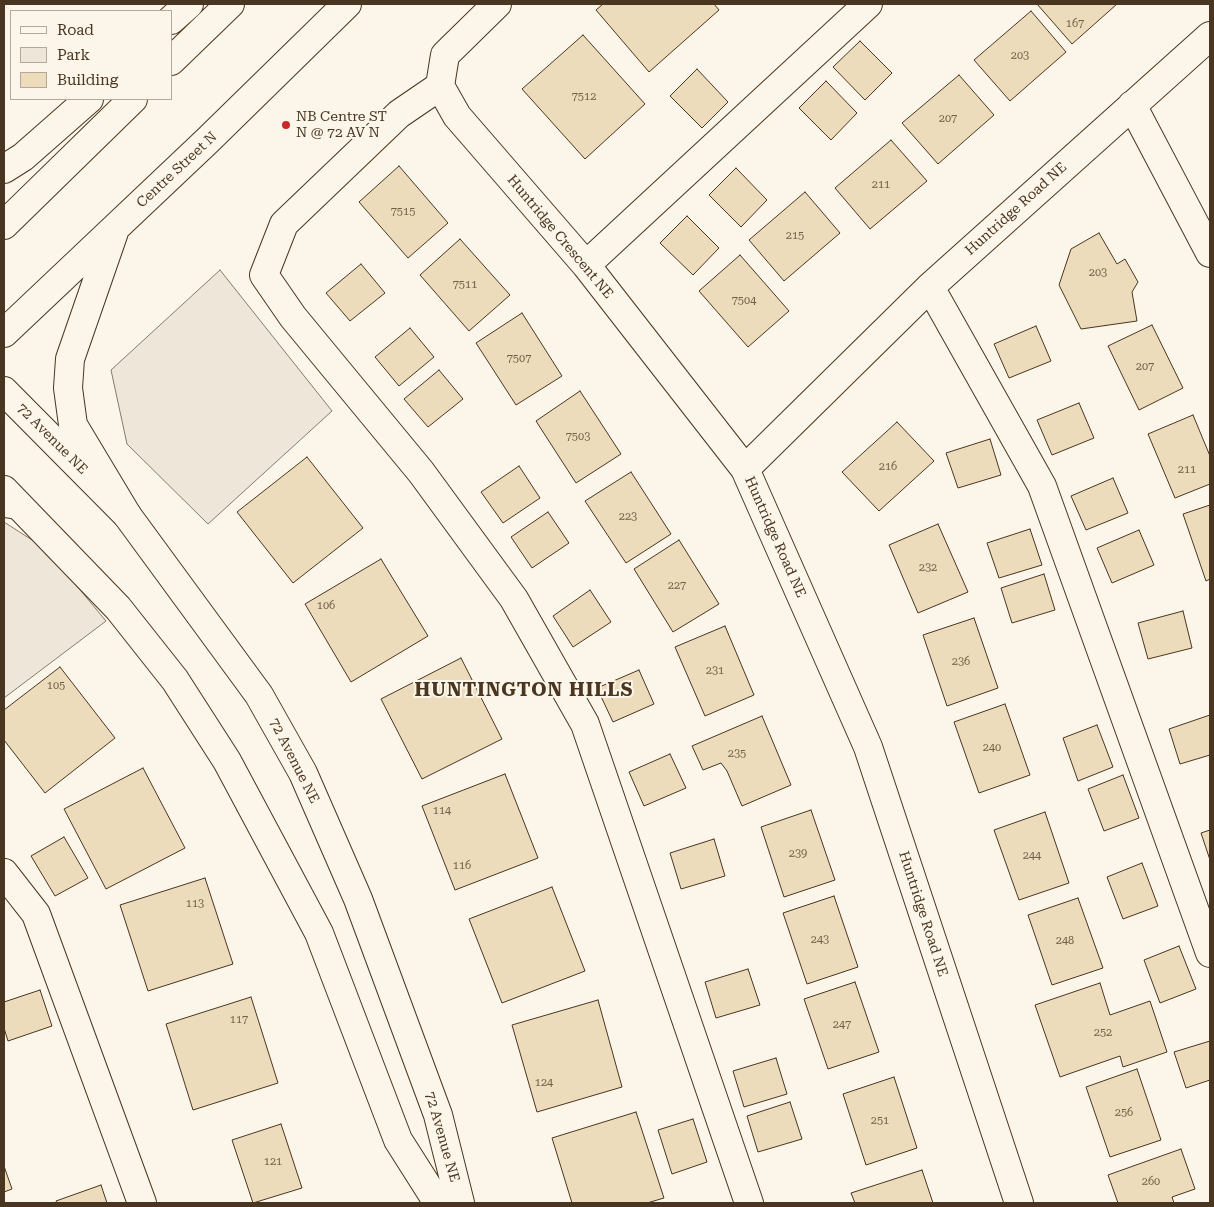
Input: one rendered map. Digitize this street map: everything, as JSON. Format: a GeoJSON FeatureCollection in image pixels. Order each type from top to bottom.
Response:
{"type":"FeatureCollection","features":[{"type":"Feature","properties":{"kind":"street"},"geometry":{"type":"LineString","coordinates":[[172,19],[189,4]]}},
{"type":"Feature","properties":{"kind":"street"},"geometry":{"type":"LineString","coordinates":[[172,60],[230,4]]}},
{"type":"Feature","properties":{"kind":"street","name":"Centre Street N"},"geometry":{"type":"LineString","coordinates":[[4,333],[346,4]]}},
{"type":"Feature","properties":{"kind":"street"},"geometry":{"type":"LineString","coordinates":[[497,4],[444,55],[440,86],[399,114],[284,224],[264,275],[293,317],[421,472],[514,598],[585,724],[749,1203]]}},
{"type":"Feature","properties":{"kind":"street"},"geometry":{"type":"LineString","coordinates":[[586,265],[868,4]]}},
{"type":"Feature","properties":{"kind":"street","name":"Huntridge Road NE"},"geometry":{"type":"LineString","coordinates":[[1019,1203],[868,748],[745,469],[930,287],[1210,36]]}},
{"type":"Feature","properties":{"kind":"street","name":"Huntridge Crescent NE"},"geometry":{"type":"LineString","coordinates":[[440,86],[457,116],[586,265],[745,469]]}},
{"type":"Feature","properties":{"kind":"street"},"geometry":{"type":"LineString","coordinates":[[4,168],[23,157],[87,100]]}},
{"type":"Feature","properties":{"kind":"street"},"geometry":{"type":"LineString","coordinates":[[4,225],[132,100]]}},
{"type":"Feature","properties":{"kind":"street"},"geometry":{"type":"LineString","coordinates":[[1132,105],[1210,253]]}},
{"type":"Feature","properties":{"kind":"street"},"geometry":{"type":"LineString","coordinates":[[116,227],[70,359],[68,388],[73,425],[127,515]]}},
{"type":"Feature","properties":{"kind":"street"},"geometry":{"type":"LineString","coordinates":[[930,287],[1042,486],[1210,953]]}},
{"type":"Feature","properties":{"kind":"street","name":"72 Avenue NE"},"geometry":{"type":"LineString","coordinates":[[4,391],[127,515],[259,695],[302,773],[358,899],[438,1116],[460,1203]]}},
{"type":"Feature","properties":{"kind":"street","name":"72 Avenue NE"},"geometry":{"type":"LineString","coordinates":[[8,500],[118,608],[175,680],[227,761],[319,934],[398,1140],[438,1203]]}},
{"type":"Feature","properties":{"kind":"street"},"geometry":{"type":"LineString","coordinates":[[4,873],[36,914],[142,1203]]}},
{"type":"Feature","properties":{"kind":"green space"},"geometry":{"type":"Polygon","coordinates":[[[220,270],[332,411],[208,524],[127,444],[111,370],[220,270]]]}},
{"type":"Feature","properties":{"kind":"green space"},"geometry":{"type":"Polygon","coordinates":[[[4,522],[46,549],[106,621],[4,698],[4,522]]]}},
{"type":"Feature","properties":{"kind":"building"},"geometry":{"type":"Polygon","coordinates":[[[603,4],[714,4],[719,10],[649,72],[596,10],[603,4]]]}},
{"type":"Feature","properties":{"kind":"building"},"geometry":{"type":"Polygon","coordinates":[[[1037,4],[1117,4],[1072,44],[1037,4]]]}},
{"type":"Feature","properties":{"kind":"building"},"geometry":{"type":"Polygon","coordinates":[[[1031,11],[1066,52],[1010,101],[974,60],[1031,11]]]}},
{"type":"Feature","properties":{"kind":"building"},"geometry":{"type":"Polygon","coordinates":[[[583,35],[645,104],[585,159],[522,89],[583,35]]]}},
{"type":"Feature","properties":{"kind":"building"},"geometry":{"type":"Polygon","coordinates":[[[860,41],[892,73],[865,100],[833,67],[860,41]]]}},
{"type":"Feature","properties":{"kind":"building"},"geometry":{"type":"Polygon","coordinates":[[[697,69],[728,102],[702,128],[670,96],[697,69]]]}},
{"type":"Feature","properties":{"kind":"building"},"geometry":{"type":"Polygon","coordinates":[[[959,75],[994,115],[938,164],[902,123],[959,75]]]}},
{"type":"Feature","properties":{"kind":"building"},"geometry":{"type":"Polygon","coordinates":[[[826,81],[857,113],[831,140],[799,108],[826,81]]]}},
{"type":"Feature","properties":{"kind":"building"},"geometry":{"type":"Polygon","coordinates":[[[891,140],[927,181],[870,229],[835,188],[891,140]]]}},
{"type":"Feature","properties":{"kind":"building"},"geometry":{"type":"Polygon","coordinates":[[[399,166],[448,223],[408,258],[359,202],[399,166]]]}},
{"type":"Feature","properties":{"kind":"building"},"geometry":{"type":"Polygon","coordinates":[[[736,168],[767,200],[741,227],[709,195],[736,168]]]}},
{"type":"Feature","properties":{"kind":"building"},"geometry":{"type":"Polygon","coordinates":[[[805,192],[840,233],[784,281],[749,240],[805,192]]]}},
{"type":"Feature","properties":{"kind":"building"},"geometry":{"type":"Polygon","coordinates":[[[687,216],[719,248],[693,275],[660,243],[687,216]]]}},
{"type":"Feature","properties":{"kind":"building"},"geometry":{"type":"Polygon","coordinates":[[[1099,233],[1117,264],[1125,259],[1138,282],[1132,292],[1137,321],[1081,329],[1059,285],[1071,249],[1099,233]]]}},
{"type":"Feature","properties":{"kind":"building"},"geometry":{"type":"Polygon","coordinates":[[[460,239],[510,295],[469,331],[420,275],[460,239]]]}},
{"type":"Feature","properties":{"kind":"building"},"geometry":{"type":"Polygon","coordinates":[[[740,255],[789,311],[748,347],[699,291],[740,255]]]}},
{"type":"Feature","properties":{"kind":"building"},"geometry":{"type":"Polygon","coordinates":[[[361,264],[385,293],[350,321],[326,293],[361,264]]]}},
{"type":"Feature","properties":{"kind":"building"},"geometry":{"type":"Polygon","coordinates":[[[522,313],[562,376],[516,405],[476,343],[522,313]]]}},
{"type":"Feature","properties":{"kind":"building"},"geometry":{"type":"Polygon","coordinates":[[[1152,325],[1183,388],[1139,410],[1108,346],[1152,325]]]}},
{"type":"Feature","properties":{"kind":"building"},"geometry":{"type":"Polygon","coordinates":[[[1036,326],[1051,361],[1009,378],[994,344],[1036,326]]]}},
{"type":"Feature","properties":{"kind":"building"},"geometry":{"type":"Polygon","coordinates":[[[410,328],[434,357],[399,386],[375,357],[410,328]]]}},
{"type":"Feature","properties":{"kind":"building"},"geometry":{"type":"Polygon","coordinates":[[[439,370],[463,399],[428,427],[404,399],[439,370]]]}},
{"type":"Feature","properties":{"kind":"building"},"geometry":{"type":"Polygon","coordinates":[[[580,391],[621,454],[576,483],[536,421],[580,391]]]}},
{"type":"Feature","properties":{"kind":"building"},"geometry":{"type":"Polygon","coordinates":[[[1079,403],[1094,438],[1052,455],[1037,420],[1079,403]]]}},
{"type":"Feature","properties":{"kind":"building"},"geometry":{"type":"Polygon","coordinates":[[[1193,415],[1210,456],[1210,484],[1175,498],[1148,434],[1193,415]]]}},
{"type":"Feature","properties":{"kind":"building"},"geometry":{"type":"Polygon","coordinates":[[[897,422],[934,461],[879,511],[842,472],[897,422]]]}},
{"type":"Feature","properties":{"kind":"building"},"geometry":{"type":"Polygon","coordinates":[[[990,439],[1001,475],[958,488],[946,453],[990,439]]]}},
{"type":"Feature","properties":{"kind":"building"},"geometry":{"type":"Polygon","coordinates":[[[307,457],[363,528],[293,583],[237,512],[307,457]]]}},
{"type":"Feature","properties":{"kind":"building"},"geometry":{"type":"Polygon","coordinates":[[[519,466],[540,498],[503,523],[481,492],[519,466]]]}},
{"type":"Feature","properties":{"kind":"building"},"geometry":{"type":"Polygon","coordinates":[[[631,472],[671,534],[626,563],[585,501],[631,472]]]}},
{"type":"Feature","properties":{"kind":"building"},"geometry":{"type":"Polygon","coordinates":[[[1113,478],[1128,513],[1086,530],[1071,496],[1113,478]]]}},
{"type":"Feature","properties":{"kind":"building"},"geometry":{"type":"Polygon","coordinates":[[[1210,505],[1210,579],[1206,581],[1183,514],[1210,505]]]}},
{"type":"Feature","properties":{"kind":"building"},"geometry":{"type":"Polygon","coordinates":[[[548,512],[569,543],[532,568],[511,537],[548,512]]]}},
{"type":"Feature","properties":{"kind":"building"},"geometry":{"type":"Polygon","coordinates":[[[938,524],[968,592],[918,613],[889,545],[938,524]]]}},
{"type":"Feature","properties":{"kind":"building"},"geometry":{"type":"Polygon","coordinates":[[[1030,529],[1042,565],[999,578],[987,543],[1030,529]]]}},
{"type":"Feature","properties":{"kind":"building"},"geometry":{"type":"Polygon","coordinates":[[[1139,530],[1154,565],[1112,583],[1097,548],[1139,530]]]}},
{"type":"Feature","properties":{"kind":"building"},"geometry":{"type":"Polygon","coordinates":[[[679,540],[719,604],[673,632],[634,569],[679,540]]]}},
{"type":"Feature","properties":{"kind":"building"},"geometry":{"type":"Polygon","coordinates":[[[381,559],[428,636],[351,682],[305,604],[381,559]]]}},
{"type":"Feature","properties":{"kind":"building"},"geometry":{"type":"Polygon","coordinates":[[[1044,574],[1055,610],[1012,623],[1001,588],[1044,574]]]}},
{"type":"Feature","properties":{"kind":"building"},"geometry":{"type":"Polygon","coordinates":[[[590,590],[611,622],[573,647],[553,616],[590,590]]]}},
{"type":"Feature","properties":{"kind":"building"},"geometry":{"type":"Polygon","coordinates":[[[1183,611],[1192,648],[1148,659],[1138,623],[1183,611]]]}},
{"type":"Feature","properties":{"kind":"building"},"geometry":{"type":"Polygon","coordinates":[[[974,618],[998,688],[947,706],[923,635],[974,618]]]}},
{"type":"Feature","properties":{"kind":"building"},"geometry":{"type":"Polygon","coordinates":[[[725,626],[754,695],[705,716],[675,647],[725,626]]]}},
{"type":"Feature","properties":{"kind":"building"},"geometry":{"type":"Polygon","coordinates":[[[461,658],[502,739],[422,779],[381,699],[461,658]]]}},
{"type":"Feature","properties":{"kind":"building"},"geometry":{"type":"Polygon","coordinates":[[[60,667],[115,738],[45,793],[4,740],[4,710],[60,667]]]}},
{"type":"Feature","properties":{"kind":"building"},"geometry":{"type":"Polygon","coordinates":[[[639,670],[654,704],[613,722],[597,688],[639,670]]]}},
{"type":"Feature","properties":{"kind":"building"},"geometry":{"type":"Polygon","coordinates":[[[1005,704],[1030,775],[979,793],[954,722],[1005,704]]]}},
{"type":"Feature","properties":{"kind":"building"},"geometry":{"type":"Polygon","coordinates":[[[1210,715],[1210,755],[1180,764],[1169,729],[1210,715]]]}},
{"type":"Feature","properties":{"kind":"building"},"geometry":{"type":"Polygon","coordinates":[[[762,716],[791,785],[742,806],[727,771],[721,763],[703,770],[692,746],[762,716]]]}},
{"type":"Feature","properties":{"kind":"building"},"geometry":{"type":"Polygon","coordinates":[[[1097,725],[1113,767],[1078,781],[1063,738],[1097,725]]]}},
{"type":"Feature","properties":{"kind":"building"},"geometry":{"type":"Polygon","coordinates":[[[670,754],[686,788],[644,806],[629,772],[670,754]]]}},
{"type":"Feature","properties":{"kind":"building"},"geometry":{"type":"Polygon","coordinates":[[[143,768],[185,848],[106,889],[64,809],[143,768]]]}},
{"type":"Feature","properties":{"kind":"building"},"geometry":{"type":"Polygon","coordinates":[[[505,774],[538,858],[455,890],[422,806],[505,774]]]}},
{"type":"Feature","properties":{"kind":"building"},"geometry":{"type":"Polygon","coordinates":[[[1123,775],[1139,818],[1104,831],[1088,789],[1123,775]]]}},
{"type":"Feature","properties":{"kind":"building"},"geometry":{"type":"Polygon","coordinates":[[[811,810],[835,880],[784,897],[761,827],[811,810]]]}},
{"type":"Feature","properties":{"kind":"building"},"geometry":{"type":"Polygon","coordinates":[[[1045,812],[1069,883],[1019,900],[994,830],[1045,812]]]}},
{"type":"Feature","properties":{"kind":"building"},"geometry":{"type":"Polygon","coordinates":[[[1210,830],[1210,860],[1201,833],[1210,830]]]}},
{"type":"Feature","properties":{"kind":"building"},"geometry":{"type":"Polygon","coordinates":[[[64,837],[88,878],[55,896],[31,856],[64,837]]]}},
{"type":"Feature","properties":{"kind":"building"},"geometry":{"type":"Polygon","coordinates":[[[714,839],[725,876],[681,889],[670,853],[714,839]]]}},
{"type":"Feature","properties":{"kind":"building"},"geometry":{"type":"Polygon","coordinates":[[[1142,863],[1158,906],[1123,919],[1107,877],[1142,863]]]}},
{"type":"Feature","properties":{"kind":"building"},"geometry":{"type":"Polygon","coordinates":[[[205,878],[233,964],[148,991],[120,905],[205,878]]]}},
{"type":"Feature","properties":{"kind":"building"},"geometry":{"type":"Polygon","coordinates":[[[552,887],[585,971],[502,1003],[469,919],[552,887]]]}},
{"type":"Feature","properties":{"kind":"building"},"geometry":{"type":"Polygon","coordinates":[[[834,896],[858,967],[807,984],[783,913],[834,896]]]}},
{"type":"Feature","properties":{"kind":"building"},"geometry":{"type":"Polygon","coordinates":[[[1078,898],[1103,968],[1052,985],[1028,915],[1078,898]]]}},
{"type":"Feature","properties":{"kind":"building"},"geometry":{"type":"Polygon","coordinates":[[[1179,946],[1196,989],[1160,1003],[1144,960],[1179,946]]]}},
{"type":"Feature","properties":{"kind":"building"},"geometry":{"type":"Polygon","coordinates":[[[748,969],[760,1005],[716,1018],[705,982],[748,969]]]}},
{"type":"Feature","properties":{"kind":"building"},"geometry":{"type":"Polygon","coordinates":[[[855,982],[879,1052],[828,1069],[804,999],[855,982]]]}},
{"type":"Feature","properties":{"kind":"building"},"geometry":{"type":"Polygon","coordinates":[[[1100,983],[1110,1015],[1150,1001],[1167,1052],[1123,1067],[1120,1056],[1060,1077],[1035,1005],[1100,983]]]}},
{"type":"Feature","properties":{"kind":"building"},"geometry":{"type":"Polygon","coordinates":[[[40,990],[52,1026],[8,1041],[4,1028],[4,1002],[40,990]]]}},
{"type":"Feature","properties":{"kind":"building"},"geometry":{"type":"Polygon","coordinates":[[[251,997],[278,1083],[193,1110],[166,1024],[251,997]]]}},
{"type":"Feature","properties":{"kind":"building"},"geometry":{"type":"Polygon","coordinates":[[[598,1000],[622,1087],[537,1112],[512,1025],[598,1000]]]}},
{"type":"Feature","properties":{"kind":"building"},"geometry":{"type":"Polygon","coordinates":[[[1210,1041],[1210,1080],[1186,1088],[1174,1052],[1210,1041]]]}},
{"type":"Feature","properties":{"kind":"building"},"geometry":{"type":"Polygon","coordinates":[[[776,1058],[787,1094],[744,1107],[733,1071],[776,1058]]]}},
{"type":"Feature","properties":{"kind":"building"},"geometry":{"type":"Polygon","coordinates":[[[1137,1069],[1161,1140],[1110,1157],[1086,1087],[1137,1069]]]}},
{"type":"Feature","properties":{"kind":"building"},"geometry":{"type":"Polygon","coordinates":[[[894,1077],[917,1148],[866,1165],[843,1094],[894,1077]]]}},
{"type":"Feature","properties":{"kind":"building"},"geometry":{"type":"Polygon","coordinates":[[[790,1102],[802,1139],[758,1152],[747,1116],[790,1102]]]}},
{"type":"Feature","properties":{"kind":"building"},"geometry":{"type":"Polygon","coordinates":[[[636,1112],[664,1198],[647,1203],[572,1203],[552,1138],[636,1112]]]}},
{"type":"Feature","properties":{"kind":"building"},"geometry":{"type":"Polygon","coordinates":[[[693,1119],[707,1162],[672,1174],[658,1130],[693,1119]]]}},
{"type":"Feature","properties":{"kind":"building"},"geometry":{"type":"Polygon","coordinates":[[[281,1124],[302,1188],[253,1203],[232,1140],[281,1124]]]}},
{"type":"Feature","properties":{"kind":"building"},"geometry":{"type":"Polygon","coordinates":[[[1181,1149],[1195,1189],[1172,1197],[1174,1203],[1118,1203],[1108,1175],[1181,1149]]]}},
{"type":"Feature","properties":{"kind":"building"},"geometry":{"type":"Polygon","coordinates":[[[4,1166],[12,1189],[4,1192],[4,1166]]]}},
{"type":"Feature","properties":{"kind":"building"},"geometry":{"type":"Polygon","coordinates":[[[922,1170],[933,1203],[855,1203],[851,1193],[922,1170]]]}},
{"type":"Feature","properties":{"kind":"building"},"geometry":{"type":"Polygon","coordinates":[[[101,1185],[107,1203],[57,1203],[56,1201],[101,1185]]]}},
{"type":"Feature","properties":{"kind":"place","name":"NB Centre ST N @ 72 AV N"},"geometry":{"type":"Point","coordinates":[286,125]}},
{"type":"Feature","properties":{"kind":"district","name":"HUNTINGTON HILLS"},"geometry":{"type":"Point","coordinates":[524,690]}}]}
